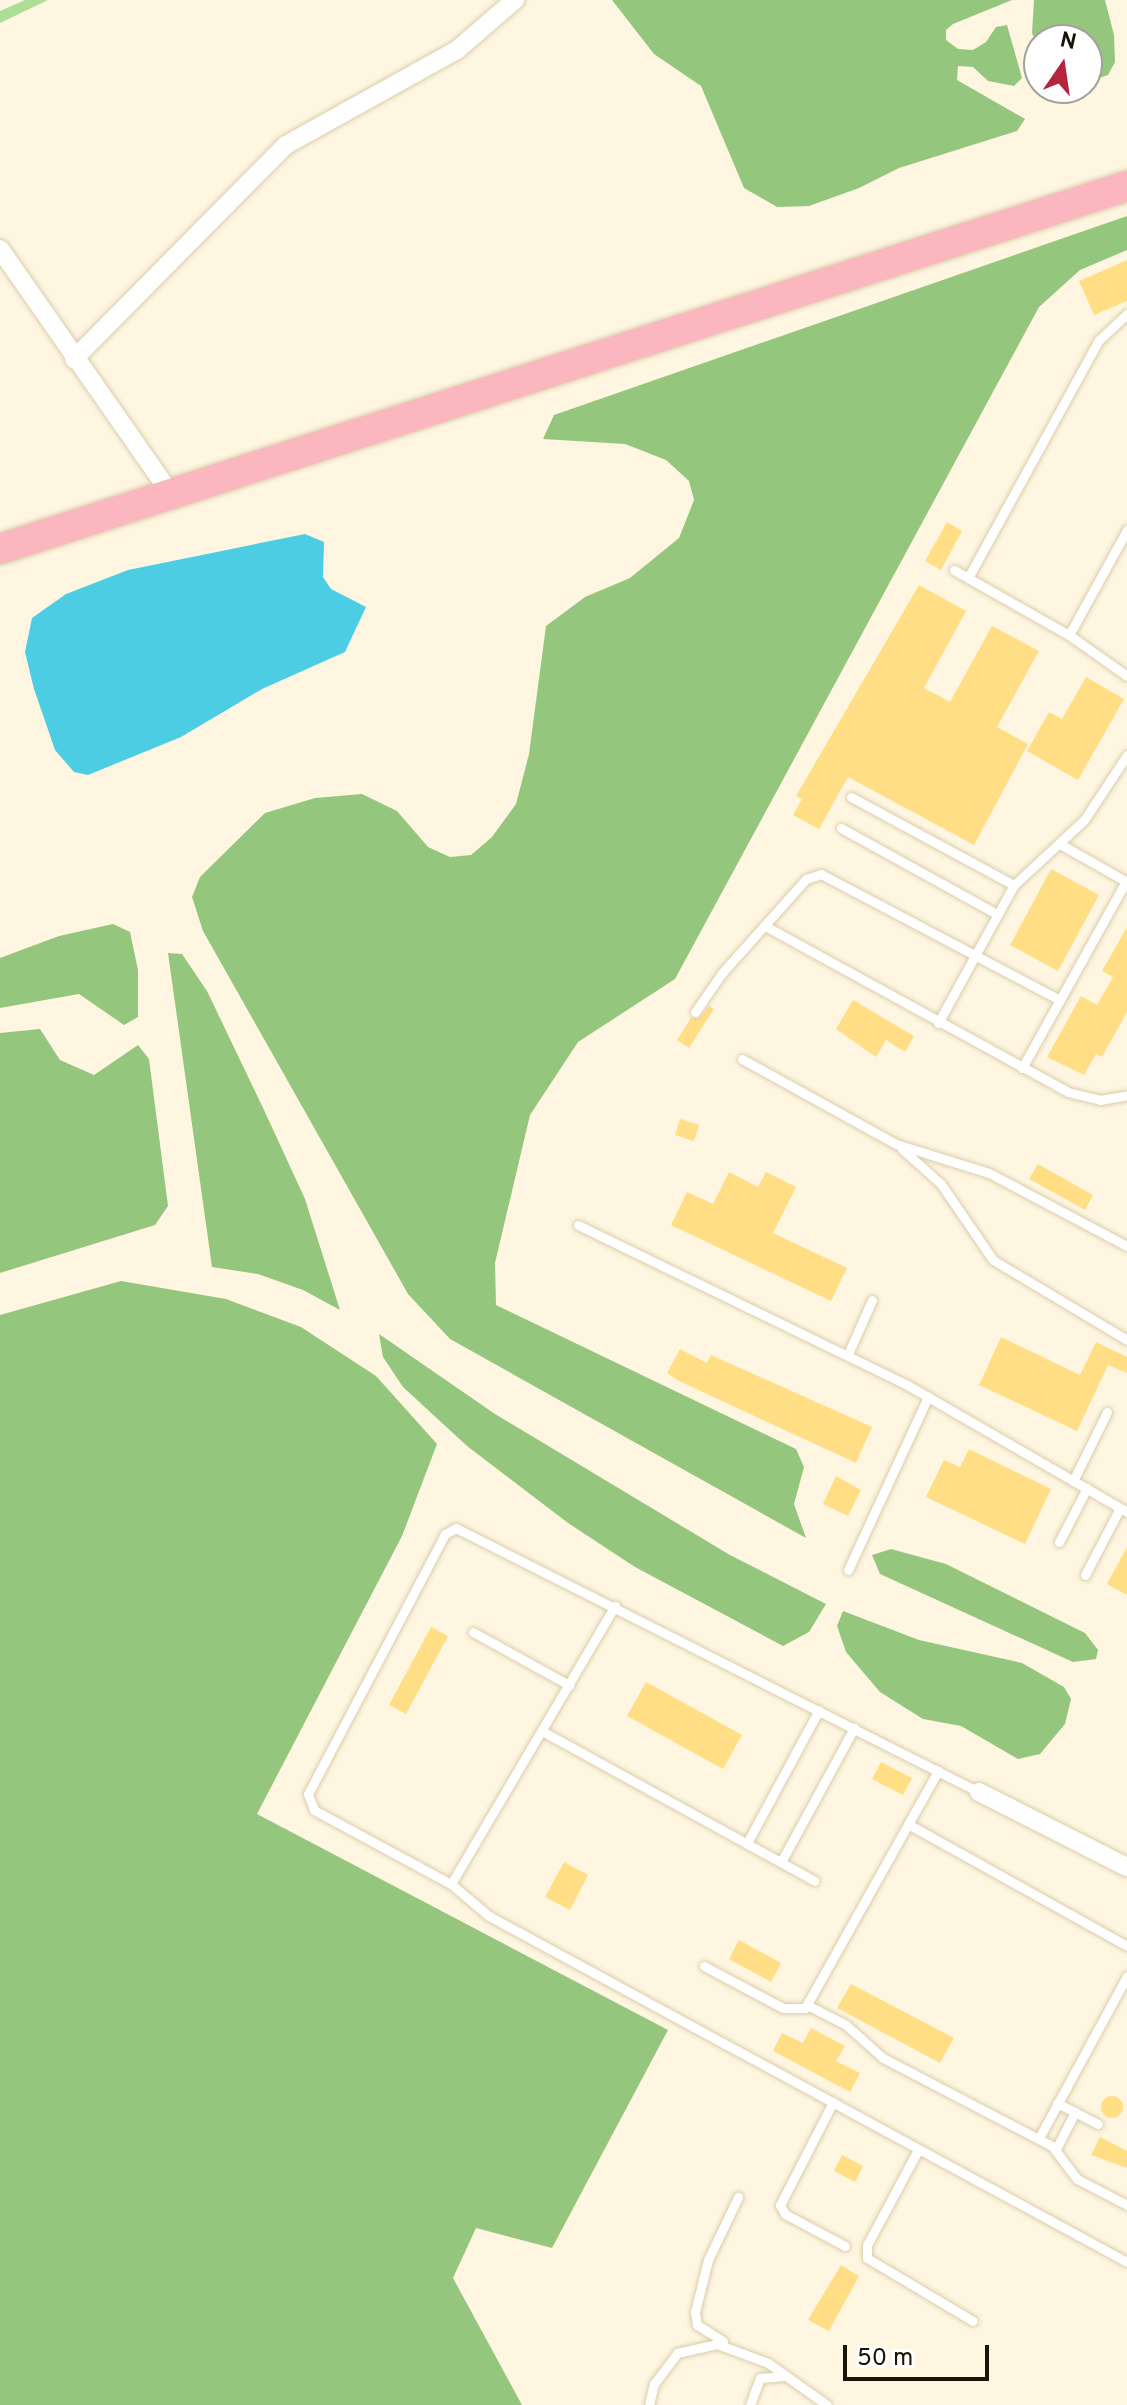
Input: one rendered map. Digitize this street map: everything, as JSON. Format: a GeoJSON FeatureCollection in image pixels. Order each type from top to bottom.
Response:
{"type":"FeatureCollection","features":[{"type":"Feature","properties":{"kind":"main road"},"geometry":{"type":"LineString","coordinates":[[0,549],[1127,186]]}},
{"type":"Feature","properties":{"kind":"street"},"geometry":{"type":"LineString","coordinates":[[74,359],[286,145],[457,50],[515,0]]}},
{"type":"Feature","properties":{"kind":"street"},"geometry":{"type":"LineString","coordinates":[[0,249],[170,493]]}},
{"type":"Feature","properties":{"kind":"street"},"geometry":{"type":"LineString","coordinates":[[979,1792],[1127,1867]]}},
{"type":"Feature","properties":{"kind":"lane"},"geometry":{"type":"LineString","coordinates":[[968,578],[1099,340],[1127,314]]}},
{"type":"Feature","properties":{"kind":"lane"},"geometry":{"type":"LineString","coordinates":[[1069,635],[1127,530]]}},
{"type":"Feature","properties":{"kind":"lane"},"geometry":{"type":"LineString","coordinates":[[954,570],[1069,635],[1127,676]]}},
{"type":"Feature","properties":{"kind":"lane"},"geometry":{"type":"LineString","coordinates":[[938,1023],[1014,885],[1091,811],[1127,755]]}},
{"type":"Feature","properties":{"kind":"lane"},"geometry":{"type":"LineString","coordinates":[[851,797],[1014,885]]}},
{"type":"Feature","properties":{"kind":"lane"},"geometry":{"type":"LineString","coordinates":[[841,828],[997,914]]}},
{"type":"Feature","properties":{"kind":"lane"},"geometry":{"type":"LineString","coordinates":[[1022,1068],[1126,881],[1060,844]]}},
{"type":"Feature","properties":{"kind":"lane"},"geometry":{"type":"LineString","coordinates":[[695,1012],[722,973],[767,927],[806,879],[821,874],[976,953],[1060,1000]]}},
{"type":"Feature","properties":{"kind":"lane"},"geometry":{"type":"LineString","coordinates":[[767,927],[938,1023],[1083,1098],[1111,1100],[1127,1095]]}},
{"type":"Feature","properties":{"kind":"lane"},"geometry":{"type":"LineString","coordinates":[[742,1059],[896,1144],[989,1173],[1127,1245]]}},
{"type":"Feature","properties":{"kind":"lane"},"geometry":{"type":"LineString","coordinates":[[896,1144],[941,1184],[982,1251],[1127,1340]]}},
{"type":"Feature","properties":{"kind":"lane"},"geometry":{"type":"LineString","coordinates":[[578,1225],[848,1354],[1124,1510],[1085,1575]]}},
{"type":"Feature","properties":{"kind":"lane"},"geometry":{"type":"LineString","coordinates":[[848,1354],[872,1300]]}},
{"type":"Feature","properties":{"kind":"lane"},"geometry":{"type":"LineString","coordinates":[[848,1570],[928,1397]]}},
{"type":"Feature","properties":{"kind":"lane"},"geometry":{"type":"LineString","coordinates":[[1073,1481],[1107,1412]]}},
{"type":"Feature","properties":{"kind":"lane"},"geometry":{"type":"LineString","coordinates":[[1059,1542],[1087,1488]]}},
{"type":"Feature","properties":{"kind":"lane"},"geometry":{"type":"LineString","coordinates":[[979,1792],[463,1528],[445,1534],[308,1794],[314,1810],[451,1884],[489,1916],[1127,2262]]}},
{"type":"Feature","properties":{"kind":"lane"},"geometry":{"type":"LineString","coordinates":[[451,1884],[615,1606]]}},
{"type":"Feature","properties":{"kind":"lane"},"geometry":{"type":"LineString","coordinates":[[473,1632],[569,1685]]}},
{"type":"Feature","properties":{"kind":"lane"},"geometry":{"type":"LineString","coordinates":[[747,1843],[819,1710]]}},
{"type":"Feature","properties":{"kind":"lane"},"geometry":{"type":"LineString","coordinates":[[781,1862],[854,1728]]}},
{"type":"Feature","properties":{"kind":"lane"},"geometry":{"type":"LineString","coordinates":[[542,1731],[815,1881]]}},
{"type":"Feature","properties":{"kind":"lane"},"geometry":{"type":"LineString","coordinates":[[704,1966],[783,2008],[798,2011],[807,2005],[938,1771]]}},
{"type":"Feature","properties":{"kind":"lane"},"geometry":{"type":"LineString","coordinates":[[908,1824],[1127,1946]]}},
{"type":"Feature","properties":{"kind":"lane"},"geometry":{"type":"LineString","coordinates":[[1039,2138],[1127,1976]]}},
{"type":"Feature","properties":{"kind":"lane"},"geometry":{"type":"LineString","coordinates":[[807,2005],[851,2029],[883,2058],[1039,2138],[1056,2149],[1077,2179],[1127,2205]]}},
{"type":"Feature","properties":{"kind":"lane"},"geometry":{"type":"LineString","coordinates":[[833,2102],[780,2205],[785,2214],[845,2246]]}},
{"type":"Feature","properties":{"kind":"lane"},"geometry":{"type":"LineString","coordinates":[[1057,2103],[1098,2124]]}},
{"type":"Feature","properties":{"kind":"lane"},"geometry":{"type":"LineString","coordinates":[[1056,2149],[1075,2112]]}},
{"type":"Feature","properties":{"kind":"lane"},"geometry":{"type":"LineString","coordinates":[[918,2150],[867,2245],[867,2258],[973,2321]]}},
{"type":"Feature","properties":{"kind":"lane"},"geometry":{"type":"LineString","coordinates":[[738,2197],[708,2260],[695,2319],[701,2330],[749,2353],[827,2405]]}},
{"type":"Feature","properties":{"kind":"lane"},"geometry":{"type":"LineString","coordinates":[[649,2405],[661,2371],[685,2349],[717,2344],[749,2353]]}},
{"type":"Feature","properties":{"kind":"lane"},"geometry":{"type":"LineString","coordinates":[[750,2405],[760,2378],[787,2376]]}},
{"type":"Feature","properties":{"kind":"green space"},"geometry":{"type":"Polygon","coordinates":[[[25,0],[48,0],[0,23],[0,11],[25,0]]]}},
{"type":"Feature","properties":{"kind":"green space"},"geometry":{"type":"Polygon","coordinates":[[[612,0],[1012,0],[953,24],[946,30],[946,40],[958,49],[973,50],[986,42],[996,27],[1007,25],[1022,78],[1014,86],[988,81],[973,67],[958,66],[957,80],[1025,119],[1017,131],[899,168],[859,188],[809,206],[777,207],[744,188],[701,86],[654,54],[612,0]]]}},
{"type":"Feature","properties":{"kind":"green space"},"geometry":{"type":"Polygon","coordinates":[[[1034,0],[1105,0],[1114,35],[1115,62],[1108,75],[1103,77],[1103,24],[1033,24],[1034,0]]]}},
{"type":"Feature","properties":{"kind":"green space"},"geometry":{"type":"Polygon","coordinates":[[[1127,216],[1127,250],[1080,270],[1039,307],[675,979],[578,1042],[530,1115],[495,1263],[496,1305],[796,1449],[804,1467],[794,1504],[806,1538],[450,1339],[408,1294],[203,931],[192,897],[200,877],[265,813],[315,798],[362,794],[397,811],[428,847],[450,857],[471,855],[492,837],[516,804],[529,754],[546,626],[585,597],[630,578],[679,538],[694,500],[689,481],[666,460],[625,444],[543,439],[554,415],[1127,216]]]}},
{"type":"Feature","properties":{"kind":"green space"},"geometry":{"type":"Polygon","coordinates":[[[113,924],[130,932],[138,970],[138,1017],[124,1025],[79,994],[0,1008],[0,958],[59,936],[113,924]]]}},
{"type":"Feature","properties":{"kind":"green space"},"geometry":{"type":"Polygon","coordinates":[[[168,953],[182,954],[207,991],[305,1199],[340,1310],[303,1290],[258,1274],[212,1267],[168,953]]]}},
{"type":"Feature","properties":{"kind":"green space"},"geometry":{"type":"Polygon","coordinates":[[[40,1029],[60,1060],[94,1075],[138,1045],[149,1059],[168,1206],[155,1225],[0,1273],[0,1033],[40,1029]]]}},
{"type":"Feature","properties":{"kind":"green space"},"geometry":{"type":"Polygon","coordinates":[[[121,1281],[226,1299],[301,1327],[376,1376],[437,1444],[402,1536],[257,1814],[668,2030],[552,2248],[476,2228],[453,2278],[522,2405],[0,2405],[0,1315],[121,1281]]]}},
{"type":"Feature","properties":{"kind":"green space"},"geometry":{"type":"Polygon","coordinates":[[[379,1334],[495,1414],[730,1555],[826,1604],[809,1632],[783,1646],[635,1567],[568,1523],[467,1446],[403,1387],[383,1357],[379,1334]]]}},
{"type":"Feature","properties":{"kind":"green space"},"geometry":{"type":"Polygon","coordinates":[[[891,1549],[946,1564],[1085,1633],[1098,1650],[1096,1659],[1073,1662],[880,1574],[872,1555],[891,1549]]]}},
{"type":"Feature","properties":{"kind":"green space"},"geometry":{"type":"Polygon","coordinates":[[[843,1611],[919,1640],[1022,1663],[1064,1687],[1071,1699],[1065,1724],[1040,1754],[1018,1759],[961,1726],[923,1719],[880,1692],[846,1652],[837,1626],[843,1611]]]}},
{"type":"Feature","properties":{"kind":"water"},"geometry":{"type":"Polygon","coordinates":[[[305,534],[324,542],[323,577],[331,589],[366,607],[345,652],[262,689],[181,737],[88,775],[74,772],[55,750],[34,689],[25,652],[32,618],[66,594],[128,570],[305,534]]]}},
{"type":"Feature","properties":{"kind":"building"},"geometry":{"type":"Polygon","coordinates":[[[1127,260],[1127,301],[1094,315],[1079,281],[1127,260]]]}},
{"type":"Feature","properties":{"kind":"building"},"geometry":{"type":"Polygon","coordinates":[[[947,522],[962,531],[941,570],[925,561],[947,522]]]}},
{"type":"Feature","properties":{"kind":"building"},"geometry":{"type":"Polygon","coordinates":[[[919,585],[966,611],[924,688],[950,702],[992,626],[1039,651],[997,727],[1028,744],[974,845],[848,777],[819,829],[793,815],[802,799],[796,796],[919,585]]]}},
{"type":"Feature","properties":{"kind":"building"},"geometry":{"type":"Polygon","coordinates":[[[1086,677],[1124,699],[1078,780],[1027,751],[1049,712],[1062,719],[1086,677]]]}},
{"type":"Feature","properties":{"kind":"building"},"geometry":{"type":"Polygon","coordinates":[[[1051,869],[1099,895],[1058,971],[1010,945],[1051,869]]]}},
{"type":"Feature","properties":{"kind":"building"},"geometry":{"type":"Polygon","coordinates":[[[1127,927],[1127,1012],[1102,1057],[1096,1054],[1084,1075],[1047,1057],[1081,996],[1097,1005],[1113,977],[1102,971],[1127,927]]]}},
{"type":"Feature","properties":{"kind":"building"},"geometry":{"type":"Polygon","coordinates":[[[853,1000],[914,1036],[905,1052],[886,1040],[876,1057],[836,1029],[853,1000]]]}},
{"type":"Feature","properties":{"kind":"building"},"geometry":{"type":"Polygon","coordinates":[[[709,1006],[714,1009],[689,1048],[677,1040],[691,1018],[699,1018],[709,1006]]]}},
{"type":"Feature","properties":{"kind":"building"},"geometry":{"type":"Polygon","coordinates":[[[680,1119],[699,1125],[694,1141],[675,1135],[680,1119]]]}},
{"type":"Feature","properties":{"kind":"building"},"geometry":{"type":"Polygon","coordinates":[[[1038,1164],[1093,1195],[1085,1210],[1029,1179],[1038,1164]]]}},
{"type":"Feature","properties":{"kind":"building"},"geometry":{"type":"Polygon","coordinates":[[[729,1172],[758,1187],[766,1172],[796,1187],[773,1233],[847,1268],[831,1301],[671,1225],[687,1192],[713,1204],[729,1172]]]}},
{"type":"Feature","properties":{"kind":"building"},"geometry":{"type":"Polygon","coordinates":[[[1001,1337],[1080,1375],[1096,1342],[1127,1357],[1127,1373],[1108,1365],[1077,1431],[979,1385],[1001,1337]]]}},
{"type":"Feature","properties":{"kind":"building"},"geometry":{"type":"Polygon","coordinates":[[[680,1349],[707,1363],[711,1355],[872,1427],[856,1463],[679,1381],[667,1373],[680,1349]]]}},
{"type":"Feature","properties":{"kind":"building"},"geometry":{"type":"Polygon","coordinates":[[[969,1449],[1051,1489],[1025,1544],[926,1497],[944,1460],[960,1467],[969,1449]]]}},
{"type":"Feature","properties":{"kind":"building"},"geometry":{"type":"Polygon","coordinates":[[[836,1476],[861,1490],[848,1516],[823,1504],[836,1476]]]}},
{"type":"Feature","properties":{"kind":"building"},"geometry":{"type":"Polygon","coordinates":[[[1127,1547],[1127,1595],[1107,1584],[1127,1547]]]}},
{"type":"Feature","properties":{"kind":"building"},"geometry":{"type":"Polygon","coordinates":[[[431,1627],[448,1636],[406,1714],[389,1705],[431,1627]]]}},
{"type":"Feature","properties":{"kind":"building"},"geometry":{"type":"Polygon","coordinates":[[[646,1682],[742,1735],[723,1769],[627,1716],[646,1682]]]}},
{"type":"Feature","properties":{"kind":"building"},"geometry":{"type":"Polygon","coordinates":[[[881,1762],[912,1778],[903,1795],[872,1779],[881,1762]]]}},
{"type":"Feature","properties":{"kind":"building"},"geometry":{"type":"Polygon","coordinates":[[[564,1862],[588,1875],[570,1910],[545,1897],[564,1862]]]}},
{"type":"Feature","properties":{"kind":"building"},"geometry":{"type":"Polygon","coordinates":[[[739,1940],[781,1963],[771,1982],[729,1959],[739,1940]]]}},
{"type":"Feature","properties":{"kind":"building"},"geometry":{"type":"Polygon","coordinates":[[[851,1984],[954,2038],[940,2063],[837,2008],[851,1984]]]}},
{"type":"Feature","properties":{"kind":"building"},"geometry":{"type":"Polygon","coordinates":[[[811,2028],[845,2046],[836,2061],[860,2073],[850,2092],[773,2051],[782,2033],[803,2043],[811,2028]]]}},
{"type":"Feature","properties":{"kind":"building"},"geometry":{"type":"Polygon","coordinates":[[[1108,2096],[1116,2096],[1123,2107],[1116,2118],[1108,2118],[1101,2111],[1101,2103],[1108,2096]]]}},
{"type":"Feature","properties":{"kind":"building"},"geometry":{"type":"Polygon","coordinates":[[[1100,2137],[1127,2151],[1127,2168],[1091,2155],[1100,2137]]]}},
{"type":"Feature","properties":{"kind":"building"},"geometry":{"type":"Polygon","coordinates":[[[842,2155],[863,2166],[855,2182],[834,2171],[842,2155]]]}},
{"type":"Feature","properties":{"kind":"building"},"geometry":{"type":"Polygon","coordinates":[[[841,2265],[859,2276],[829,2331],[808,2320],[841,2265]]]}}]}
